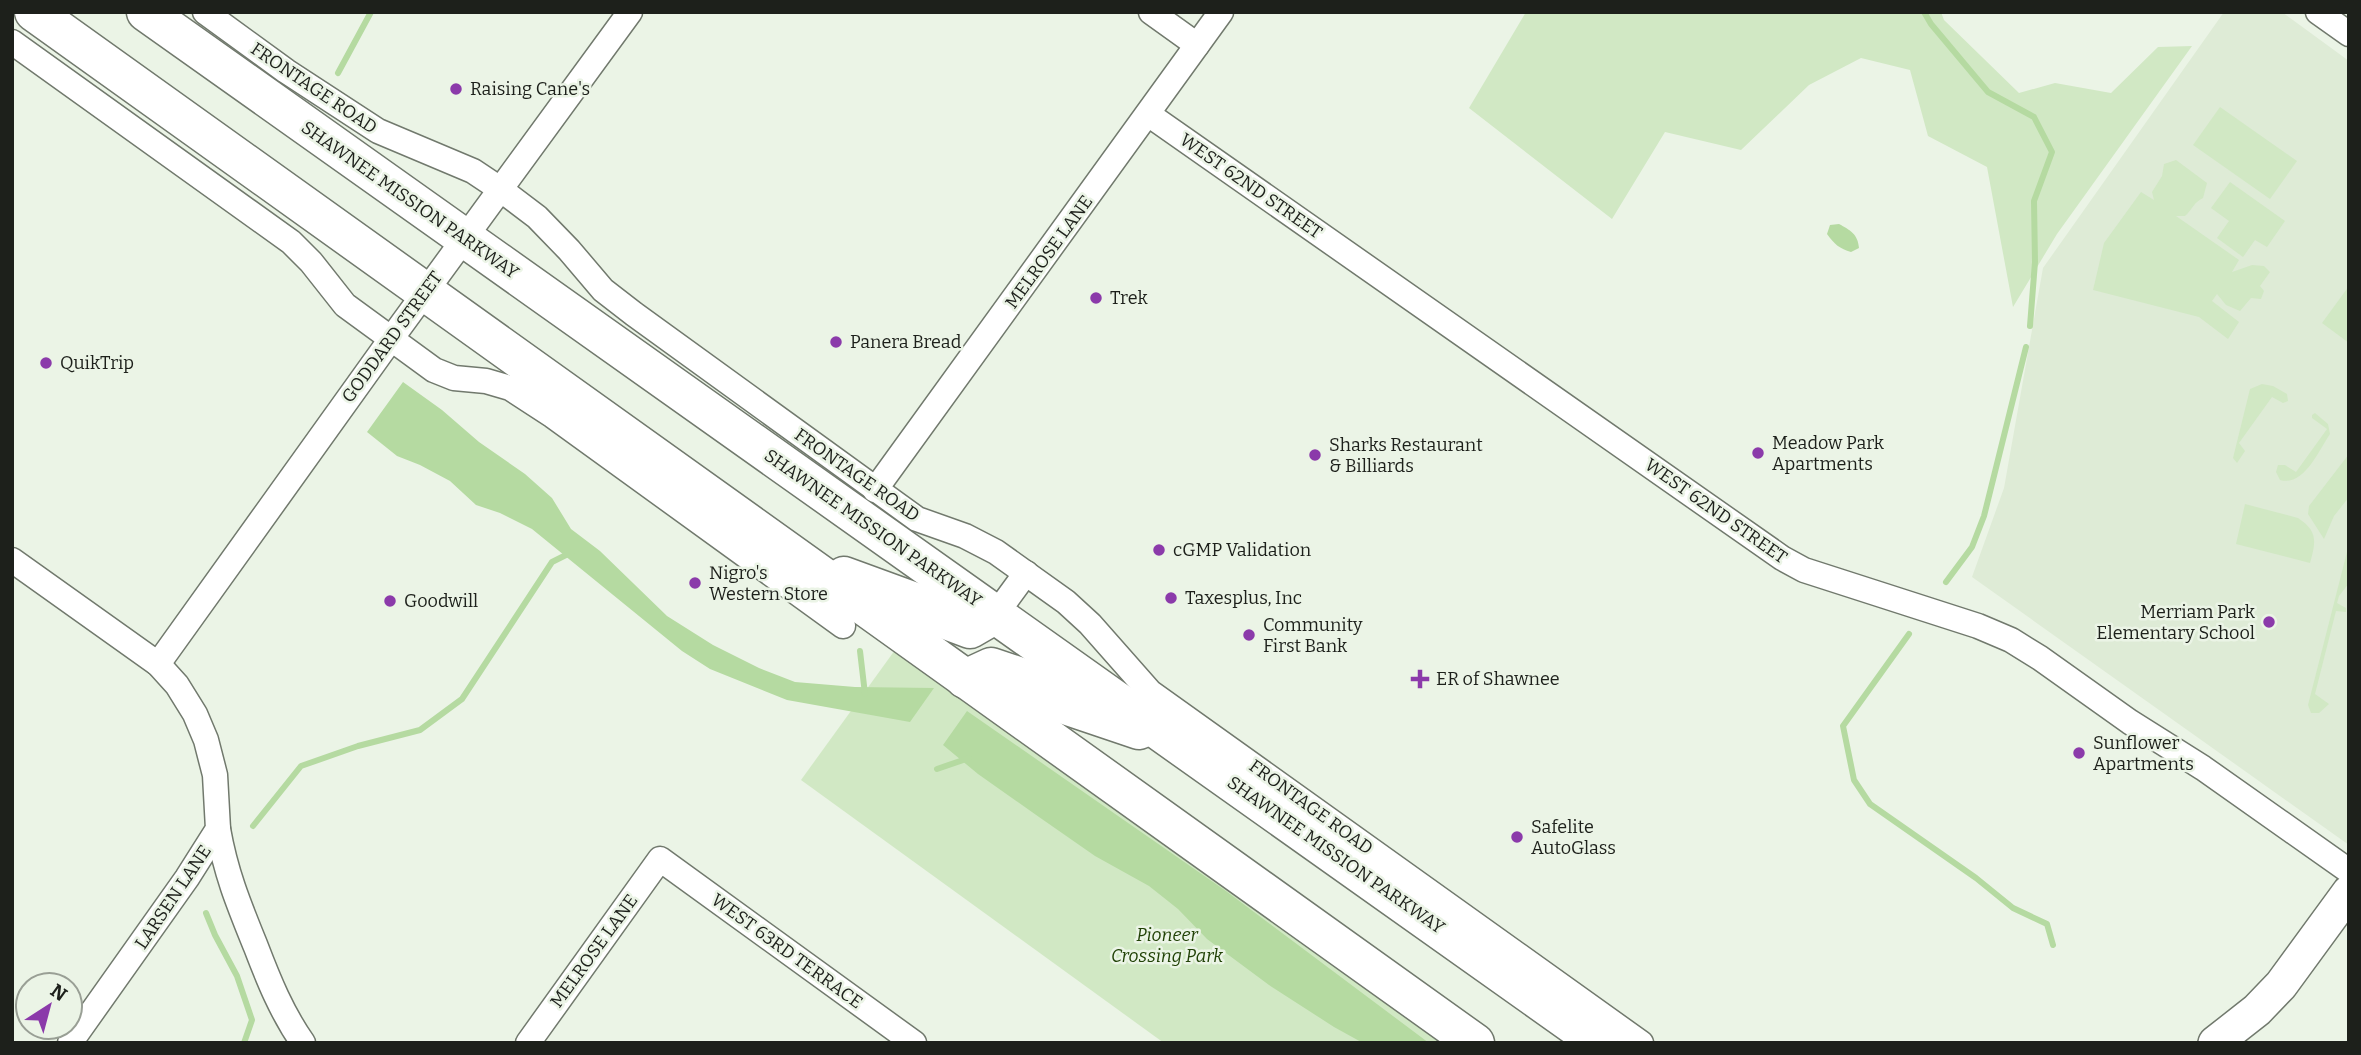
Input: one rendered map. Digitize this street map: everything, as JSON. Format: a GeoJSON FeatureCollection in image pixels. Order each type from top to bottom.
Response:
{"type":"FeatureCollection","features":[{"type":"Feature","properties":{"kind":"highway"},"geometry":{"type":"LineString","coordinates":[[34,12],[1475,1043]]}},
{"type":"Feature","properties":{"kind":"highway","name":"SHAWNEE MISSION PARKWAY"},"geometry":{"type":"LineString","coordinates":[[146,12],[1599,1043]]}},
{"type":"Feature","properties":{"kind":"highway"},"geometry":{"type":"LineString","coordinates":[[802,561],[918,603],[938,617],[970,629],[996,614]]}},
{"type":"Feature","properties":{"kind":"highway"},"geometry":{"type":"LineString","coordinates":[[843,626],[876,636],[910,640]]}},
{"type":"Feature","properties":{"kind":"highway"},"geometry":{"type":"LineString","coordinates":[[965,679],[991,667],[1027,680],[1059,702],[1182,746]]}},
{"type":"Feature","properties":{"kind":"street","name":"FRONTAGE ROAD"},"geometry":{"type":"LineString","coordinates":[[205,12],[286,71],[377,131],[473,170],[500,189],[537,217],[603,290],[916,519],[965,536],[996,552],[1066,602],[1090,624],[1150,692],[1641,1043]]}},
{"type":"Feature","properties":{"kind":"street","name":"GODDARD STREET"},"geometry":{"type":"LineString","coordinates":[[158,664],[630,12]]}},
{"type":"Feature","properties":{"kind":"street"},"geometry":{"type":"LineString","coordinates":[[1151,12],[1197,45]]}},
{"type":"Feature","properties":{"kind":"street","name":"MELROSE LANE"},"geometry":{"type":"LineString","coordinates":[[875,490],[1221,12]]}},
{"type":"Feature","properties":{"kind":"street"},"geometry":{"type":"LineString","coordinates":[[2318,12],[2349,34]]}},
{"type":"Feature","properties":{"kind":"street"},"geometry":{"type":"LineString","coordinates":[[12,42],[291,242],[311,261],[345,305],[434,370],[454,378],[486,381],[510,388],[553,416],[843,626]]}},
{"type":"Feature","properties":{"kind":"street","name":"WEST 62ND STREET"},"geometry":{"type":"LineString","coordinates":[[1148,114],[1782,558],[1804,570],[1969,623],[2011,640],[2130,722],[2203,768],[2349,872]]}},
{"type":"Feature","properties":{"kind":"street","name":"LARSEN LANE"},"geometry":{"type":"LineString","coordinates":[[12,560],[158,664],[177,685],[195,715],[206,740],[215,775],[218,829],[187,878],[70,1043]]}},
{"type":"Feature","properties":{"kind":"street"},"geometry":{"type":"LineString","coordinates":[[996,614],[1026,573]]}},
{"type":"Feature","properties":{"kind":"street"},"geometry":{"type":"LineString","coordinates":[[218,829],[229,881],[274,994],[286,1019],[303,1043]]}},
{"type":"Feature","properties":{"kind":"street","name":"MELROSE LANE"},"geometry":{"type":"LineString","coordinates":[[528,1043],[660,859]]}},
{"type":"Feature","properties":{"kind":"street","name":"WEST 63RD TERRACE"},"geometry":{"type":"LineString","coordinates":[[660,859],[914,1043]]}},
{"type":"Feature","properties":{"kind":"street"},"geometry":{"type":"LineString","coordinates":[[2215,1043],[2257,1010],[2281,985],[2349,892]]}},
{"type":"Feature","properties":{"kind":"shaded area"},"geometry":{"type":"Polygon","coordinates":[[[2224,12],[2282,12],[2349,61],[2349,845],[1972,577],[2004,488],[2043,268],[2224,12]]]}},
{"type":"Feature","properties":{"kind":"shaded area"},"geometry":{"type":"Polygon","coordinates":[[[1839,224],[1855,236],[1859,248],[1851,252],[1832,241],[1827,234],[1830,225],[1839,224]]]}},
{"type":"Feature","properties":{"kind":"shaded area"},"geometry":{"type":"Polygon","coordinates":[[[403,382],[442,410],[479,442],[525,474],[552,498],[571,529],[600,551],[667,616],[713,645],[795,682],[855,687],[934,688],[910,722],[787,700],[710,669],[682,651],[532,529],[500,513],[476,505],[450,481],[397,456],[367,432],[403,382]]]}},
{"type":"Feature","properties":{"kind":"shaded area"},"geometry":{"type":"Polygon","coordinates":[[[967,711],[1226,891],[1429,1043],[1363,1043],[1269,985],[1207,939],[1178,909],[1149,886],[1095,856],[978,774],[943,745],[967,711]]]}},
{"type":"Feature","properties":{"kind":"green space"},"geometry":{"type":"Polygon","coordinates":[[[1526,12],[1941,12],[1944,20],[2019,93],[2055,83],[2111,93],[2158,47],[2192,46],[2057,234],[2013,307],[1987,167],[1928,136],[1910,70],[1861,58],[1809,85],[1741,150],[1665,132],[1612,219],[1469,108],[1526,12]]]}},
{"type":"Feature","properties":{"kind":"green space"},"geometry":{"type":"Polygon","coordinates":[[[2220,107],[2297,161],[2270,199],[2193,145],[2220,107]]]}},
{"type":"Feature","properties":{"kind":"green space"},"geometry":{"type":"Polygon","coordinates":[[[2176,160],[2207,183],[2203,198],[2185,216],[2176,216],[2239,260],[2232,272],[2252,265],[2264,266],[2270,272],[2260,286],[2264,291],[2261,299],[2251,298],[2240,311],[2226,305],[2217,294],[2212,301],[2239,322],[2228,339],[2199,317],[2093,290],[2104,243],[2141,192],[2154,200],[2152,192],[2162,176],[2164,164],[2176,160]]]}},
{"type":"Feature","properties":{"kind":"green space"},"geometry":{"type":"Polygon","coordinates":[[[2230,182],[2285,221],[2267,247],[2255,240],[2243,257],[2217,238],[2229,221],[2211,208],[2230,182]]]}},
{"type":"Feature","properties":{"kind":"green space"},"geometry":{"type":"Polygon","coordinates":[[[2349,286],[2349,343],[2322,323],[2349,286]]]}},
{"type":"Feature","properties":{"kind":"green space"},"geometry":{"type":"Polygon","coordinates":[[[2262,384],[2273,386],[2287,394],[2288,401],[2283,403],[2272,397],[2239,443],[2245,451],[2237,463],[2233,458],[2250,389],[2262,384]]]}},
{"type":"Feature","properties":{"kind":"green space"},"geometry":{"type":"Polygon","coordinates":[[[2315,413],[2328,424],[2330,434],[2303,473],[2289,481],[2280,480],[2276,472],[2278,465],[2285,465],[2296,472],[2327,429],[2312,418],[2315,413]]]}},
{"type":"Feature","properties":{"kind":"green space"},"geometry":{"type":"Polygon","coordinates":[[[2349,454],[2349,497],[2334,516],[2324,539],[2308,514],[2309,506],[2349,454]]]}},
{"type":"Feature","properties":{"kind":"green space"},"geometry":{"type":"Polygon","coordinates":[[[2245,504],[2298,518],[2305,523],[2314,538],[2310,563],[2236,544],[2245,504]]]}},
{"type":"Feature","properties":{"kind":"green space"},"geometry":{"type":"Polygon","coordinates":[[[2349,544],[2349,583],[2337,603],[2346,608],[2346,612],[2336,611],[2315,694],[2329,704],[2319,713],[2311,713],[2308,705],[2349,544]]]}},
{"type":"Feature","properties":{"kind":"green space","name":"Pioneer Crossing Park"},"geometry":{"type":"Polygon","coordinates":[[[895,650],[1441,1043],[1164,1043],[801,780],[895,650]]]}},
{"type":"Feature","properties":{"kind":"waterway"},"geometry":{"type":"LineString","coordinates":[[338,73],[371,12]]}},
{"type":"Feature","properties":{"kind":"waterway"},"geometry":{"type":"LineString","coordinates":[[1924,12],[1988,92],[2034,117],[2052,152],[2034,201],[2035,262],[2030,326]]}},
{"type":"Feature","properties":{"kind":"waterway"},"geometry":{"type":"LineString","coordinates":[[1946,582],[1972,547],[1984,516],[2026,347]]}},
{"type":"Feature","properties":{"kind":"waterway"},"geometry":{"type":"LineString","coordinates":[[253,826],[301,766],[358,746],[420,730],[462,699],[552,562],[572,552]]}},
{"type":"Feature","properties":{"kind":"waterway"},"geometry":{"type":"LineString","coordinates":[[1909,634],[1843,726],[1854,780],[1870,804],[1976,878],[2013,908],[2047,924],[2053,945]]}},
{"type":"Feature","properties":{"kind":"waterway"},"geometry":{"type":"LineString","coordinates":[[860,651],[865,694]]}},
{"type":"Feature","properties":{"kind":"waterway"},"geometry":{"type":"LineString","coordinates":[[937,769],[969,758]]}},
{"type":"Feature","properties":{"kind":"waterway"},"geometry":{"type":"LineString","coordinates":[[206,913],[237,976],[252,1020],[244,1043]]}},
{"type":"Feature","properties":{"kind":"place","name":"Raising Cane's"},"geometry":{"type":"Point","coordinates":[456,89]}},
{"type":"Feature","properties":{"kind":"place","name":"Trek"},"geometry":{"type":"Point","coordinates":[1096,298]}},
{"type":"Feature","properties":{"kind":"place","name":"Panera Bread"},"geometry":{"type":"Point","coordinates":[836,342]}},
{"type":"Feature","properties":{"kind":"place","name":"QuikTrip"},"geometry":{"type":"Point","coordinates":[46,363]}},
{"type":"Feature","properties":{"kind":"place","name":"Meadow Park Apartments"},"geometry":{"type":"Point","coordinates":[1758,453]}},
{"type":"Feature","properties":{"kind":"place","name":"Sharks Restaurant & Billiards"},"geometry":{"type":"Point","coordinates":[1315,455]}},
{"type":"Feature","properties":{"kind":"place","name":"cGMP Validation"},"geometry":{"type":"Point","coordinates":[1159,550]}},
{"type":"Feature","properties":{"kind":"place","name":"Nigro's Western Store"},"geometry":{"type":"Point","coordinates":[695,583]}},
{"type":"Feature","properties":{"kind":"place","name":"Taxesplus, Inc"},"geometry":{"type":"Point","coordinates":[1171,598]}},
{"type":"Feature","properties":{"kind":"place","name":"Goodwill"},"geometry":{"type":"Point","coordinates":[390,601]}},
{"type":"Feature","properties":{"kind":"place","name":"Merriam Park Elementary School"},"geometry":{"type":"Point","coordinates":[2269,622]}},
{"type":"Feature","properties":{"kind":"place","name":"Community First Bank"},"geometry":{"type":"Point","coordinates":[1249,635]}},
{"type":"Feature","properties":{"kind":"place","name":"ER of Shawnee"},"geometry":{"type":"Point","coordinates":[1420,679]}},
{"type":"Feature","properties":{"kind":"place","name":"Sunflower Apartments"},"geometry":{"type":"Point","coordinates":[2079,753]}},
{"type":"Feature","properties":{"kind":"place","name":"Safelite AutoGlass"},"geometry":{"type":"Point","coordinates":[1517,837]}}]}
